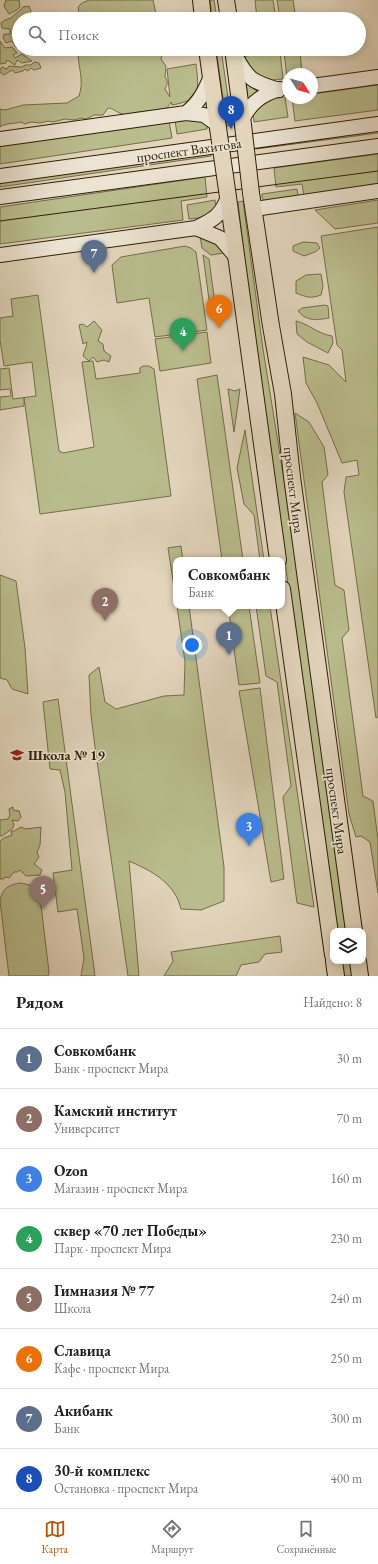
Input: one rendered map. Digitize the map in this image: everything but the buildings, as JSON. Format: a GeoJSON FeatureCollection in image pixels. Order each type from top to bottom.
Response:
{"type":"FeatureCollection","features":[{"type":"Feature","properties":{"kind":"main road"},"geometry":{"type":"LineString","coordinates":[[201,0],[202,12]]}},
{"type":"Feature","properties":{"kind":"main road"},"geometry":{"type":"LineString","coordinates":[[226,0],[228,12]]}},
{"type":"Feature","properties":{"kind":"main road","name":"проспект Мира"},"geometry":{"type":"LineString","coordinates":[[208,56],[278,557]]}},
{"type":"Feature","properties":{"kind":"main road","name":"проспект Мира"},"geometry":{"type":"LineString","coordinates":[[234,56],[251,193],[283,394],[292,477],[354,928]]}},
{"type":"Feature","properties":{"kind":"main road"},"geometry":{"type":"LineString","coordinates":[[236,56],[242,68],[252,79],[260,84],[282,89]]}},
{"type":"Feature","properties":{"kind":"main road"},"geometry":{"type":"LineString","coordinates":[[186,113],[202,96],[211,76]]}},
{"type":"Feature","properties":{"kind":"main road"},"geometry":{"type":"LineString","coordinates":[[318,85],[378,77]]}},
{"type":"Feature","properties":{"kind":"main road"},"geometry":{"type":"LineString","coordinates":[[242,122],[248,109],[256,100],[265,95],[282,90]]}},
{"type":"Feature","properties":{"kind":"main road"},"geometry":{"type":"LineString","coordinates":[[0,140],[186,113],[204,115],[218,127]]}},
{"type":"Feature","properties":{"kind":"main road","name":"проспект Вахитова"},"geometry":{"type":"LineString","coordinates":[[0,176],[378,124]]}},
{"type":"Feature","properties":{"kind":"main road","name":"проспект Вахитова"},"geometry":{"type":"LineString","coordinates":[[0,198],[378,146]]}},
{"type":"Feature","properties":{"kind":"main road"},"geometry":{"type":"LineString","coordinates":[[254,210],[378,191]]}},
{"type":"Feature","properties":{"kind":"main road"},"geometry":{"type":"LineString","coordinates":[[0,255],[196,228],[218,217],[224,208],[228,197]]}},
{"type":"Feature","properties":{"kind":"main road"},"geometry":{"type":"LineString","coordinates":[[196,228],[220,238],[237,258]]}},
{"type":"Feature","properties":{"kind":"main road","name":"проспект Мира"},"geometry":{"type":"LineString","coordinates":[[285,609],[330,933]]}},
{"type":"Feature","properties":{"kind":"main road"},"geometry":{"type":"LineString","coordinates":[[334,964],[336,976]]}},
{"type":"Feature","properties":{"kind":"main road"},"geometry":{"type":"LineString","coordinates":[[358,964],[360,976]]}},
{"type":"Feature","properties":{"kind":"green space"},"geometry":{"type":"Polygon","coordinates":[[[6,0],[19,0],[20,7],[9,14],[4,6],[6,0]]]}},
{"type":"Feature","properties":{"kind":"green space"},"geometry":{"type":"Polygon","coordinates":[[[89,0],[153,0],[156,12],[79,12],[78,7],[82,3],[89,0]]]}},
{"type":"Feature","properties":{"kind":"green space"},"geometry":{"type":"Polygon","coordinates":[[[210,0],[214,0],[216,12],[211,12],[210,0]]]}},
{"type":"Feature","properties":{"kind":"green space"},"geometry":{"type":"Polygon","coordinates":[[[255,0],[273,0],[275,12],[256,12],[255,0]]]}},
{"type":"Feature","properties":{"kind":"green space"},"geometry":{"type":"Polygon","coordinates":[[[277,0],[293,0],[295,12],[279,12],[277,0]]]}},
{"type":"Feature","properties":{"kind":"green space"},"geometry":{"type":"Polygon","coordinates":[[[29,6],[31,12],[18,12],[23,7],[29,6]]]}},
{"type":"Feature","properties":{"kind":"green space"},"geometry":{"type":"Polygon","coordinates":[[[12,17],[12,41],[6,43],[3,38],[4,34],[10,34],[10,29],[2,28],[1,23],[12,17]]]}},
{"type":"Feature","properties":{"kind":"green space"},"geometry":{"type":"Polygon","coordinates":[[[0,41],[5,48],[12,47],[12,56],[15,58],[18,56],[25,56],[32,61],[22,63],[17,60],[15,65],[7,60],[6,63],[0,64],[0,41]]]}},
{"type":"Feature","properties":{"kind":"green space"},"geometry":{"type":"Polygon","coordinates":[[[78,56],[162,56],[161,59],[166,66],[165,77],[167,85],[165,89],[170,97],[167,69],[196,64],[198,81],[196,92],[193,97],[181,103],[172,105],[171,102],[165,109],[158,112],[124,114],[108,108],[103,115],[94,115],[86,119],[65,119],[53,122],[31,122],[25,124],[21,122],[7,124],[0,127],[0,109],[5,110],[23,105],[67,103],[79,96],[81,90],[78,56]]]}},
{"type":"Feature","properties":{"kind":"green space"},"geometry":{"type":"Polygon","coordinates":[[[217,56],[222,56],[232,125],[227,126],[217,56]]]}},
{"type":"Feature","properties":{"kind":"green space"},"geometry":{"type":"Polygon","coordinates":[[[245,56],[280,56],[282,79],[262,79],[248,65],[245,56]]]}},
{"type":"Feature","properties":{"kind":"green space"},"geometry":{"type":"Polygon","coordinates":[[[285,56],[300,56],[302,68],[286,68],[285,56]]]}},
{"type":"Feature","properties":{"kind":"green space"},"geometry":{"type":"Polygon","coordinates":[[[34,62],[39,63],[41,68],[34,70],[31,68],[28,71],[25,69],[15,73],[12,70],[4,75],[0,72],[2,67],[7,69],[9,66],[22,67],[25,65],[31,65],[34,62]]]}},
{"type":"Feature","properties":{"kind":"green space"},"geometry":{"type":"Polygon","coordinates":[[[246,83],[262,90],[248,100],[246,83]]]}},
{"type":"Feature","properties":{"kind":"green space"},"geometry":{"type":"Polygon","coordinates":[[[378,85],[378,110],[295,121],[293,104],[318,104],[318,93],[378,85]]]}},
{"type":"Feature","properties":{"kind":"green space"},"geometry":{"type":"Polygon","coordinates":[[[282,97],[282,104],[286,104],[288,117],[254,122],[253,112],[262,100],[282,97]]]}},
{"type":"Feature","properties":{"kind":"green space"},"geometry":{"type":"Polygon","coordinates":[[[197,118],[207,125],[207,129],[177,134],[175,120],[197,118]]]}},
{"type":"Feature","properties":{"kind":"green space"},"geometry":{"type":"Polygon","coordinates":[[[169,121],[172,138],[0,164],[0,146],[169,121]]]}},
{"type":"Feature","properties":{"kind":"green space"},"geometry":{"type":"Polygon","coordinates":[[[378,129],[378,133],[256,149],[255,145],[378,129]]]}},
{"type":"Feature","properties":{"kind":"green space"},"geometry":{"type":"Polygon","coordinates":[[[211,152],[211,156],[0,187],[0,183],[211,152]]]}},
{"type":"Feature","properties":{"kind":"green space"},"geometry":{"type":"Polygon","coordinates":[[[378,154],[378,186],[304,197],[302,184],[276,187],[274,168],[378,154]]]}},
{"type":"Feature","properties":{"kind":"green space"},"geometry":{"type":"Polygon","coordinates":[[[205,177],[207,197],[181,201],[183,220],[0,244],[0,207],[205,177]]]}},
{"type":"Feature","properties":{"kind":"green space"},"geometry":{"type":"Polygon","coordinates":[[[297,189],[298,197],[265,201],[262,198],[262,194],[297,189]]]}},
{"type":"Feature","properties":{"kind":"green space"},"geometry":{"type":"Polygon","coordinates":[[[215,200],[216,209],[207,217],[189,219],[187,205],[215,200]]]}},
{"type":"Feature","properties":{"kind":"green space"},"geometry":{"type":"Polygon","coordinates":[[[378,200],[378,223],[335,229],[315,210],[378,200]]]}},
{"type":"Feature","properties":{"kind":"green space"},"geometry":{"type":"Polygon","coordinates":[[[243,201],[263,349],[288,505],[347,928],[337,928],[256,358],[238,202],[243,201]]]}},
{"type":"Feature","properties":{"kind":"green space"},"geometry":{"type":"Polygon","coordinates":[[[378,227],[378,717],[376,718],[344,492],[346,477],[359,475],[357,460],[342,463],[317,403],[306,383],[303,357],[329,365],[346,382],[342,350],[337,345],[321,236],[378,227]]]}},
{"type":"Feature","properties":{"kind":"green space"},"geometry":{"type":"Polygon","coordinates":[[[200,236],[211,237],[224,253],[211,255],[202,248],[200,236]]]}},
{"type":"Feature","properties":{"kind":"green space"},"geometry":{"type":"Polygon","coordinates":[[[303,242],[317,243],[320,248],[315,252],[304,256],[293,251],[293,246],[303,242]]]}},
{"type":"Feature","properties":{"kind":"green space"},"geometry":{"type":"Polygon","coordinates":[[[185,246],[196,252],[207,330],[155,337],[149,298],[117,303],[112,265],[121,257],[185,246]]]}},
{"type":"Feature","properties":{"kind":"green space"},"geometry":{"type":"Polygon","coordinates":[[[203,255],[209,259],[216,311],[210,307],[203,255]]]}},
{"type":"Feature","properties":{"kind":"green space"},"geometry":{"type":"Polygon","coordinates":[[[321,274],[323,286],[321,295],[308,297],[296,293],[296,281],[306,275],[321,274]]]}},
{"type":"Feature","properties":{"kind":"green space"},"geometry":{"type":"Polygon","coordinates":[[[38,295],[59,451],[63,453],[94,447],[82,362],[93,361],[96,379],[140,373],[140,368],[143,366],[149,366],[154,369],[171,496],[40,514],[24,398],[24,406],[0,410],[0,397],[11,396],[10,389],[0,390],[0,369],[9,368],[13,399],[36,396],[32,362],[4,366],[0,340],[0,318],[13,316],[11,299],[38,295]]]}},
{"type":"Feature","properties":{"kind":"green space"},"geometry":{"type":"Polygon","coordinates":[[[325,305],[328,306],[329,318],[316,320],[309,319],[301,315],[298,311],[302,308],[325,305]]]}},
{"type":"Feature","properties":{"kind":"green space"},"geometry":{"type":"Polygon","coordinates":[[[94,321],[102,330],[98,341],[103,344],[104,351],[111,356],[109,362],[104,360],[97,362],[93,357],[89,361],[83,356],[87,342],[83,344],[79,325],[83,324],[87,327],[94,321]]]}},
{"type":"Feature","properties":{"kind":"green space"},"geometry":{"type":"Polygon","coordinates":[[[296,321],[332,336],[333,343],[328,353],[307,342],[297,334],[296,321]]]}},
{"type":"Feature","properties":{"kind":"green space"},"geometry":{"type":"Polygon","coordinates":[[[207,332],[211,363],[160,371],[155,339],[207,332]]]}},
{"type":"Feature","properties":{"kind":"green space"},"geometry":{"type":"Polygon","coordinates":[[[217,375],[243,557],[222,557],[197,379],[217,375]]]}},
{"type":"Feature","properties":{"kind":"green space"},"geometry":{"type":"Polygon","coordinates":[[[228,389],[235,391],[240,389],[234,432],[228,389]]]}},
{"type":"Feature","properties":{"kind":"green space"},"geometry":{"type":"Polygon","coordinates":[[[295,413],[309,422],[324,447],[328,475],[322,482],[335,585],[344,590],[349,630],[342,638],[363,796],[373,801],[378,840],[378,893],[370,842],[361,836],[356,837],[349,814],[295,413]]]}},
{"type":"Feature","properties":{"kind":"green space"},"geometry":{"type":"Polygon","coordinates":[[[245,430],[264,557],[260,557],[254,515],[244,504],[237,468],[245,430]]]}},
{"type":"Feature","properties":{"kind":"green space"},"geometry":{"type":"Polygon","coordinates":[[[181,546],[183,557],[173,557],[173,580],[168,548],[181,546]]]}},
{"type":"Feature","properties":{"kind":"green space"},"geometry":{"type":"Polygon","coordinates":[[[0,575],[16,581],[25,648],[28,694],[12,689],[7,680],[0,678],[0,575]]]}},
{"type":"Feature","properties":{"kind":"green space"},"geometry":{"type":"Polygon","coordinates":[[[177,609],[189,609],[224,867],[224,901],[201,910],[181,909],[174,892],[168,885],[146,869],[129,861],[139,976],[128,976],[95,747],[91,715],[89,675],[99,667],[105,702],[116,709],[164,696],[184,695],[185,662],[177,609]]]}},
{"type":"Feature","properties":{"kind":"green space"},"geometry":{"type":"Polygon","coordinates":[[[228,609],[249,609],[260,683],[239,685],[228,609]]]}},
{"type":"Feature","properties":{"kind":"green space"},"geometry":{"type":"Polygon","coordinates":[[[256,609],[270,609],[314,907],[297,903],[283,797],[291,786],[277,682],[266,676],[256,609]]]}},
{"type":"Feature","properties":{"kind":"green space"},"geometry":{"type":"Polygon","coordinates":[[[260,688],[284,879],[271,882],[239,691],[260,688]]]}},
{"type":"Feature","properties":{"kind":"green space"},"geometry":{"type":"Polygon","coordinates":[[[58,699],[95,976],[81,976],[84,958],[77,909],[58,912],[53,873],[72,870],[65,792],[60,770],[50,769],[43,702],[58,699]]]}},
{"type":"Feature","properties":{"kind":"green space"},"geometry":{"type":"Polygon","coordinates":[[[13,807],[13,810],[19,811],[21,817],[18,821],[12,820],[14,824],[13,828],[0,836],[0,820],[8,819],[10,815],[9,809],[13,807]]]}},
{"type":"Feature","properties":{"kind":"green space"},"geometry":{"type":"Polygon","coordinates":[[[21,827],[26,829],[41,827],[40,845],[37,853],[39,857],[34,864],[42,870],[40,875],[26,876],[20,870],[14,872],[9,878],[6,877],[0,879],[0,841],[12,835],[11,831],[21,827]]]}},
{"type":"Feature","properties":{"kind":"green space"},"geometry":{"type":"Polygon","coordinates":[[[20,883],[27,884],[32,887],[40,897],[49,972],[48,976],[9,976],[0,901],[2,893],[6,888],[20,883]]]}},
{"type":"Feature","properties":{"kind":"green space"},"geometry":{"type":"Polygon","coordinates":[[[280,936],[282,952],[265,954],[259,962],[241,965],[236,976],[164,976],[173,961],[171,952],[280,936]]]}},
{"type":"Feature","properties":{"kind":"green space"},"geometry":{"type":"Polygon","coordinates":[[[341,964],[351,964],[353,976],[343,976],[341,964]]]}},
{"type":"Feature","properties":{"kind":"tram line"},"geometry":{"type":"LineString","coordinates":[[0,221],[378,171]]}},
{"type":"Feature","properties":{"kind":"place","name":"30-й комплекс"},"geometry":{"type":"Point","coordinates":[231,129]}},
{"type":"Feature","properties":{"kind":"place","name":"Акибанк"},"geometry":{"type":"Point","coordinates":[94,273]}},
{"type":"Feature","properties":{"kind":"place","name":"Славица"},"geometry":{"type":"Point","coordinates":[219,328]}},
{"type":"Feature","properties":{"kind":"place","name":"сквер «70 лет Победы»"},"geometry":{"type":"Point","coordinates":[183,351]}},
{"type":"Feature","properties":{"kind":"place","name":"Камский институт"},"geometry":{"type":"Point","coordinates":[105,621]}},
{"type":"Feature","properties":{"kind":"place","name":"Совкомбанк"},"geometry":{"type":"Point","coordinates":[229,655]}},
{"type":"Feature","properties":{"kind":"place","name":"Школа № 19"},"geometry":{"type":"Point","coordinates":[17,755]}},
{"type":"Feature","properties":{"kind":"place","name":"Ozon"},"geometry":{"type":"Point","coordinates":[249,846]}},
{"type":"Feature","properties":{"kind":"place","name":"Гимназия № 77"},"geometry":{"type":"Point","coordinates":[43,909]}}]}
